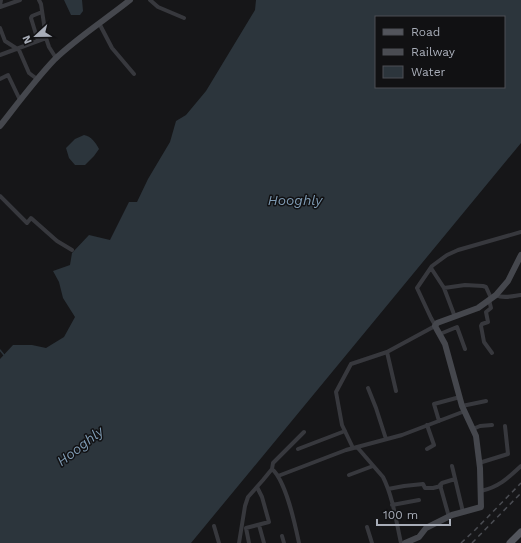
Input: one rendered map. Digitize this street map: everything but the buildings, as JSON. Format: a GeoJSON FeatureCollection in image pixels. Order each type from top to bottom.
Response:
{"type":"FeatureCollection","features":[{"type":"Feature","properties":{"kind":"main road"},"geometry":{"type":"LineString","coordinates":[[510,543],[519,537]]}},
{"type":"Feature","properties":{"kind":"street"},"geometry":{"type":"LineString","coordinates":[[1,0],[0,7],[20,0]]}},
{"type":"Feature","properties":{"kind":"street"},"geometry":{"type":"LineString","coordinates":[[39,0],[46,38],[49,48],[56,58]]}},
{"type":"Feature","properties":{"kind":"street"},"geometry":{"type":"LineString","coordinates":[[0,126],[37,79],[56,58],[89,30],[130,0]]}},
{"type":"Feature","properties":{"kind":"street"},"geometry":{"type":"LineString","coordinates":[[150,0],[158,7],[184,18]]}},
{"type":"Feature","properties":{"kind":"street"},"geometry":{"type":"LineString","coordinates":[[38,41],[31,18],[32,16],[42,12]]}},
{"type":"Feature","properties":{"kind":"street"},"geometry":{"type":"LineString","coordinates":[[99,23],[112,48],[134,74]]}},
{"type":"Feature","properties":{"kind":"street"},"geometry":{"type":"LineString","coordinates":[[0,28],[5,41],[19,50],[29,73],[37,79]]}},
{"type":"Feature","properties":{"kind":"street"},"geometry":{"type":"LineString","coordinates":[[0,55],[46,38]]}},
{"type":"Feature","properties":{"kind":"street"},"geometry":{"type":"LineString","coordinates":[[0,79],[8,75],[20,100]]}},
{"type":"Feature","properties":{"kind":"street"},"geometry":{"type":"LineString","coordinates":[[0,196],[27,223],[31,218],[57,240],[72,250]]}},
{"type":"Feature","properties":{"kind":"street"},"geometry":{"type":"LineString","coordinates":[[405,543],[419,537],[426,528],[448,517],[482,507],[476,436],[460,397],[445,344],[417,290],[417,287],[431,268],[447,255],[458,250],[521,232]]}},
{"type":"Feature","properties":{"kind":"street"},"geometry":{"type":"LineString","coordinates":[[401,543],[388,489],[383,477],[355,448],[345,431],[342,425],[336,392],[352,364],[386,352],[435,325],[478,308],[492,298],[508,281],[520,259]]}},
{"type":"Feature","properties":{"kind":"street"},"geometry":{"type":"LineString","coordinates":[[431,268],[444,288],[455,317]]}},
{"type":"Feature","properties":{"kind":"street"},"geometry":{"type":"LineString","coordinates":[[444,288],[465,285],[486,287],[492,298],[491,308],[486,311],[488,322],[482,324],[481,326],[484,340],[492,353]]}},
{"type":"Feature","properties":{"kind":"street"},"geometry":{"type":"LineString","coordinates":[[492,298],[521,295]]}},
{"type":"Feature","properties":{"kind":"street"},"geometry":{"type":"LineString","coordinates":[[440,334],[457,327],[465,349]]}},
{"type":"Feature","properties":{"kind":"street"},"geometry":{"type":"LineString","coordinates":[[386,352],[396,391]]}},
{"type":"Feature","properties":{"kind":"street"},"geometry":{"type":"LineString","coordinates":[[368,388],[386,439]]}},
{"type":"Feature","properties":{"kind":"street"},"geometry":{"type":"LineString","coordinates":[[439,421],[434,404],[460,397]]}},
{"type":"Feature","properties":{"kind":"street"},"geometry":{"type":"LineString","coordinates":[[278,476],[346,450],[402,435],[439,421],[464,408],[486,401]]}},
{"type":"Feature","properties":{"kind":"street"},"geometry":{"type":"LineString","coordinates":[[427,425],[434,445],[427,449]]}},
{"type":"Feature","properties":{"kind":"street"},"geometry":{"type":"LineString","coordinates":[[473,429],[480,426],[492,425]]}},
{"type":"Feature","properties":{"kind":"street"},"geometry":{"type":"LineString","coordinates":[[479,463],[509,454],[505,426]]}},
{"type":"Feature","properties":{"kind":"street"},"geometry":{"type":"LineString","coordinates":[[298,450],[345,431]]}},
{"type":"Feature","properties":{"kind":"street"},"geometry":{"type":"LineString","coordinates":[[239,543],[245,506],[248,497],[272,469],[273,463],[304,432]]}},
{"type":"Feature","properties":{"kind":"street"},"geometry":{"type":"LineString","coordinates":[[349,475],[373,466]]}},
{"type":"Feature","properties":{"kind":"street"},"geometry":{"type":"LineString","coordinates":[[452,466],[463,512]]}},
{"type":"Feature","properties":{"kind":"street"},"geometry":{"type":"LineString","coordinates":[[481,491],[500,484],[521,466]]}},
{"type":"Feature","properties":{"kind":"street"},"geometry":{"type":"LineString","coordinates":[[272,469],[278,476],[288,500],[299,543]]}},
{"type":"Feature","properties":{"kind":"street"},"geometry":{"type":"LineString","coordinates":[[388,489],[423,484],[425,488],[433,488],[455,479]]}},
{"type":"Feature","properties":{"kind":"street"},"geometry":{"type":"LineString","coordinates":[[441,486],[448,517]]}},
{"type":"Feature","properties":{"kind":"street"},"geometry":{"type":"LineString","coordinates":[[249,543],[246,528],[268,522],[269,520],[262,498],[256,488]]}},
{"type":"Feature","properties":{"kind":"street"},"geometry":{"type":"LineString","coordinates":[[392,505],[419,500]]}},
{"type":"Feature","properties":{"kind":"street"},"geometry":{"type":"LineString","coordinates":[[259,524],[264,543]]}},
{"type":"Feature","properties":{"kind":"street"},"geometry":{"type":"LineString","coordinates":[[214,526],[220,543]]}},
{"type":"Feature","properties":{"kind":"street"},"geometry":{"type":"LineString","coordinates":[[367,527],[372,543]]}},
{"type":"Feature","properties":{"kind":"street"},"geometry":{"type":"LineString","coordinates":[[282,536],[284,543]]}},
{"type":"Feature","properties":{"kind":"water"},"geometry":{"type":"Polygon","coordinates":[[[64,0],[82,0],[83,11],[80,15],[71,15],[64,0]]]}},
{"type":"Feature","properties":{"kind":"water","name":"Hooghly"},"geometry":{"type":"Polygon","coordinates":[[[256,0],[521,0],[521,143],[191,543],[0,543],[0,359],[13,345],[32,345],[46,348],[64,337],[75,317],[63,298],[59,282],[53,271],[70,265],[72,253],[89,235],[110,240],[129,202],[137,202],[148,179],[170,142],[176,121],[186,115],[206,91],[255,10],[256,0]]]}},
{"type":"Feature","properties":{"kind":"water"},"geometry":{"type":"Polygon","coordinates":[[[84,135],[91,138],[99,149],[85,165],[75,165],[69,158],[66,148],[75,139],[84,135]]]}},
{"type":"Feature","properties":{"kind":"waterway"},"geometry":{"type":"LineString","coordinates":[[0,350],[4,355]]}},
{"type":"Feature","properties":{"kind":"railway"},"geometry":{"type":"LineString","coordinates":[[461,543],[521,483]]}},
{"type":"Feature","properties":{"kind":"railway"},"geometry":{"type":"LineString","coordinates":[[472,543],[521,493]]}}]}
